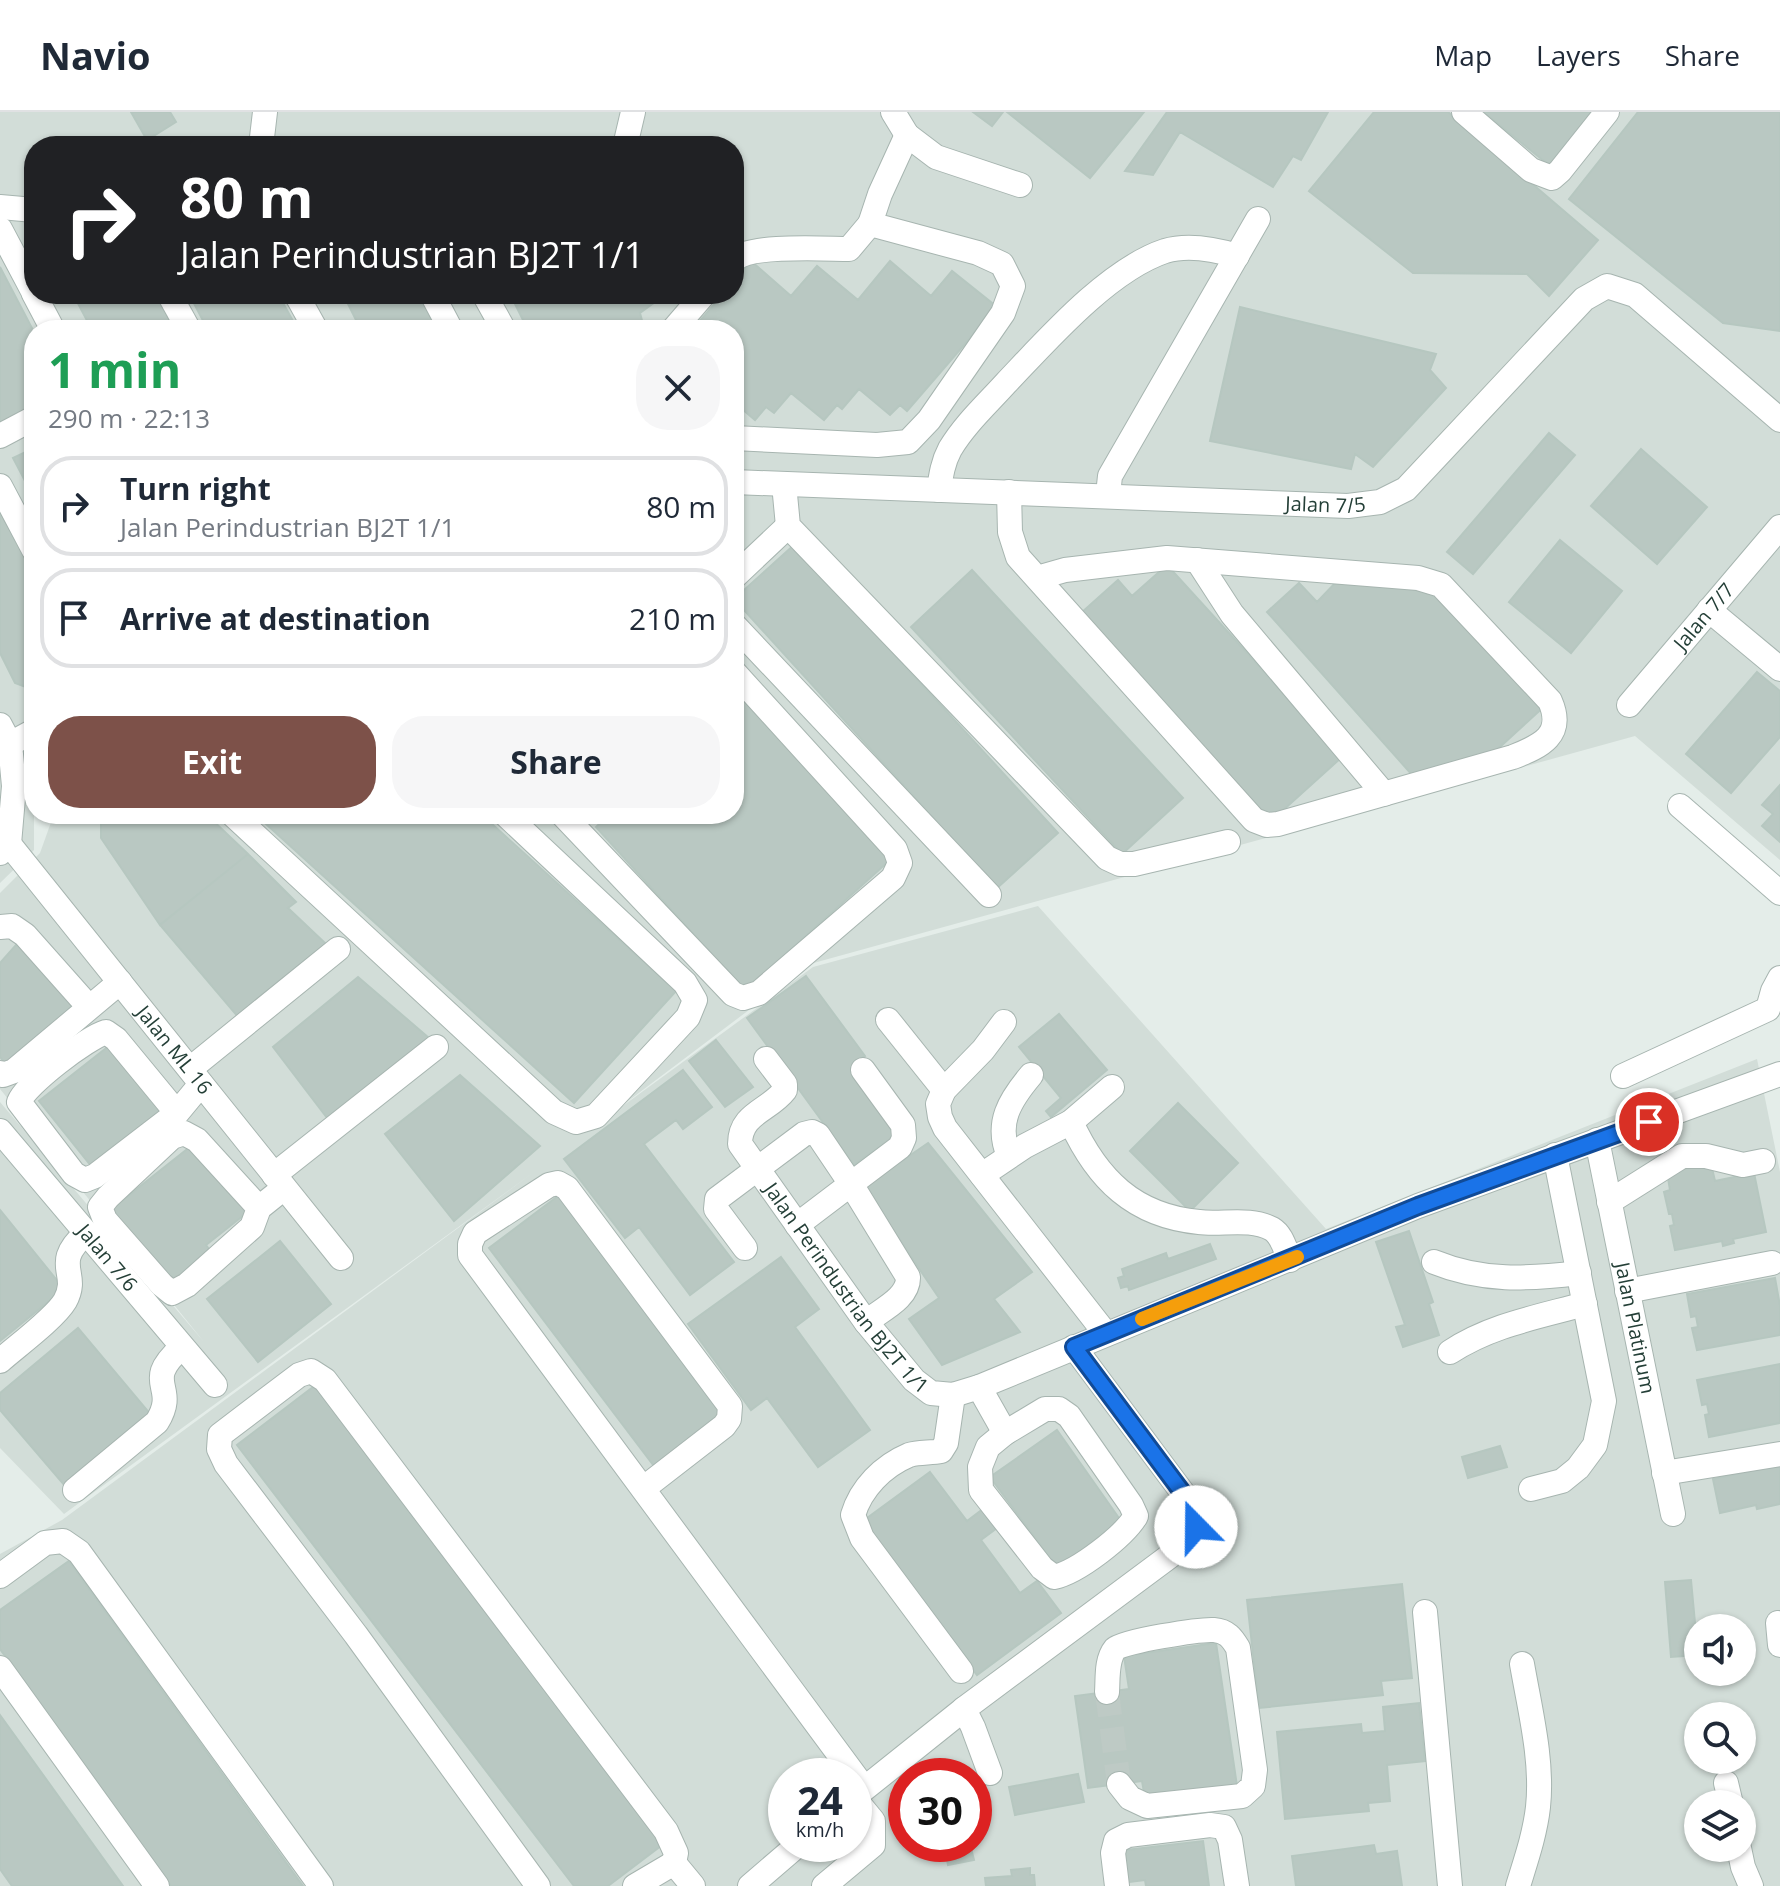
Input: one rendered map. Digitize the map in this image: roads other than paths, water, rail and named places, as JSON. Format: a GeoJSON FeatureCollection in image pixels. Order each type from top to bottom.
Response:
{"type":"FeatureCollection","features":[{"type":"Feature","properties":{"kind":"street"},"geometry":{"type":"LineString","coordinates":[[262,136],[265,112]]}},
{"type":"Feature","properties":{"kind":"street"},"geometry":{"type":"LineString","coordinates":[[627,136],[633,112]]}},
{"type":"Feature","properties":{"kind":"street"},"geometry":{"type":"LineString","coordinates":[[893,112],[907,135],[936,157],[1020,185]]}},
{"type":"Feature","properties":{"kind":"street"},"geometry":{"type":"LineString","coordinates":[[1464,112],[1531,170],[1552,178],[1607,112]]}},
{"type":"Feature","properties":{"kind":"street"},"geometry":{"type":"LineString","coordinates":[[744,253],[849,249],[870,224],[907,135]]}},
{"type":"Feature","properties":{"kind":"street"},"geometry":{"type":"LineString","coordinates":[[0,207],[24,209]]}},
{"type":"Feature","properties":{"kind":"street"},"geometry":{"type":"LineString","coordinates":[[1108,495],[1110,476],[1258,219]]}},
{"type":"Feature","properties":{"kind":"street"},"geometry":{"type":"LineString","coordinates":[[744,438],[877,445],[908,442],[929,420],[1003,313],[1013,286],[1002,264],[978,253],[870,224]]}},
{"type":"Feature","properties":{"kind":"street"},"geometry":{"type":"LineString","coordinates":[[0,229],[24,275]]}},
{"type":"Feature","properties":{"kind":"street"},"geometry":{"type":"LineString","coordinates":[[939,490],[942,465],[968,424],[1072,313],[1140,261],[1167,250],[1193,247],[1237,256]]}},
{"type":"Feature","properties":{"kind":"street","name":"Jalan 7/5"},"geometry":{"type":"LineString","coordinates":[[744,482],[1348,506],[1380,502],[1406,489],[1584,299],[1607,286],[1635,295],[1780,420]]}},
{"type":"Feature","properties":{"kind":"street"},"geometry":{"type":"LineString","coordinates":[[682,320],[695,304]]}},
{"type":"Feature","properties":{"kind":"street"},"geometry":{"type":"LineString","coordinates":[[0,436],[24,423]]}},
{"type":"Feature","properties":{"kind":"street"},"geometry":{"type":"LineString","coordinates":[[784,484],[788,526],[1107,858],[1120,864],[1134,864],[1228,842]]}},
{"type":"Feature","properties":{"kind":"street"},"geometry":{"type":"LineString","coordinates":[[0,486],[24,531]]}},
{"type":"Feature","properties":{"kind":"street"},"geometry":{"type":"LineString","coordinates":[[1009,492],[1010,532],[1018,557],[1254,820],[1267,825],[1278,824],[1513,757],[1537,747],[1554,730],[1557,716],[1550,701],[1441,585],[1418,578],[1167,558],[1065,570],[1037,578]]}},
{"type":"Feature","properties":{"kind":"street"},"geometry":{"type":"LineString","coordinates":[[744,568],[788,526]]}},
{"type":"Feature","properties":{"kind":"street","name":"Jalan 7/7"},"geometry":{"type":"LineString","coordinates":[[1629,705],[1780,527]]}},
{"type":"Feature","properties":{"kind":"street"},"geometry":{"type":"LineString","coordinates":[[1197,560],[1232,614],[1384,794]]}},
{"type":"Feature","properties":{"kind":"street"},"geometry":{"type":"LineString","coordinates":[[1709,610],[1780,669]]}},
{"type":"Feature","properties":{"kind":"street"},"geometry":{"type":"LineString","coordinates":[[744,636],[989,895]]}},
{"type":"Feature","properties":{"kind":"street"},"geometry":{"type":"LineString","coordinates":[[572,824],[733,994],[743,998],[759,993],[893,878],[900,863],[895,849],[744,683]]}},
{"type":"Feature","properties":{"kind":"street"},"geometry":{"type":"LineString","coordinates":[[4,848],[14,786],[5,734]]}},
{"type":"Feature","properties":{"kind":"street"},"geometry":{"type":"LineString","coordinates":[[1680,806],[1780,893]]}},
{"type":"Feature","properties":{"kind":"street"},"geometry":{"type":"LineString","coordinates":[[243,824],[554,1112],[576,1122],[596,1116],[688,1017],[695,1000],[685,983],[516,824]]}},
{"type":"Feature","properties":{"kind":"street","name":"Jalan ML 16"},"geometry":{"type":"LineString","coordinates":[[4,848],[120,982],[341,1258]]}},
{"type":"Feature","properties":{"kind":"street"},"geometry":{"type":"LineString","coordinates":[[0,927],[12,926],[25,935],[89,1007]]}},
{"type":"Feature","properties":{"kind":"street"},"geometry":{"type":"LineString","coordinates":[[177,1113],[116,1039],[106,1032],[95,1036],[64,1059],[29,1089],[19,1102],[74,1174],[85,1180],[95,1176],[177,1113],[195,1076],[338,949]]}},
{"type":"Feature","properties":{"kind":"street"},"geometry":{"type":"LineString","coordinates":[[1623,1076],[1768,1009],[1780,978]]}},
{"type":"Feature","properties":{"kind":"street"},"geometry":{"type":"LineString","coordinates":[[0,1073],[3,1075],[14,1071],[120,982]]}},
{"type":"Feature","properties":{"kind":"street"},"geometry":{"type":"LineString","coordinates":[[888,1020],[944,1090]]}},
{"type":"Feature","properties":{"kind":"street"},"geometry":{"type":"LineString","coordinates":[[1004,1022],[983,1050],[944,1090],[938,1104],[940,1117],[945,1128],[1106,1334]]}},
{"type":"Feature","properties":{"kind":"street"},"geometry":{"type":"LineString","coordinates":[[259,1208],[197,1140],[184,1133],[172,1137],[100,1207],[105,1220],[172,1293],[187,1285],[252,1227],[259,1208],[279,1181],[436,1047]]}},
{"type":"Feature","properties":{"kind":"street","name":"Jalan Perindustrian BJ2T 1/1"},"geometry":{"type":"LineString","coordinates":[[766,1059],[785,1084],[785,1090],[746,1122],[740,1131],[740,1144],[866,1322],[914,1380],[931,1393],[953,1395],[1418,1206],[1780,1074]]}},
{"type":"Feature","properties":{"kind":"street"},"geometry":{"type":"LineString","coordinates":[[797,1225],[900,1147],[904,1138],[903,1125],[863,1070]]}},
{"type":"Feature","properties":{"kind":"street"},"geometry":{"type":"LineString","coordinates":[[1009,1156],[1003,1141],[1004,1121],[1012,1097],[1031,1075]]}},
{"type":"Feature","properties":{"kind":"street"},"geometry":{"type":"LineString","coordinates":[[982,1175],[1009,1156],[1071,1122],[1112,1087]]}},
{"type":"Feature","properties":{"kind":"street"},"geometry":{"type":"LineString","coordinates":[[1071,1122],[1083,1147],[1104,1177],[1129,1200],[1160,1214],[1199,1222],[1253,1224],[1271,1228],[1280,1236],[1290,1260]]}},
{"type":"Feature","properties":{"kind":"street","name":"Jalan 7/6"},"geometry":{"type":"LineString","coordinates":[[0,1131],[215,1385]]}},
{"type":"Feature","properties":{"kind":"street"},"geometry":{"type":"LineString","coordinates":[[745,1248],[716,1209],[717,1199],[804,1134],[812,1132],[818,1135],[908,1277],[904,1294],[866,1322]]}},
{"type":"Feature","properties":{"kind":"street","name":"Jalan Platinum"},"geometry":{"type":"LineString","coordinates":[[1597,1140],[1673,1514]]}},
{"type":"Feature","properties":{"kind":"street"},"geometry":{"type":"LineString","coordinates":[[1531,1489],[1562,1481],[1578,1468],[1595,1445],[1604,1401],[1555,1155]]}},
{"type":"Feature","properties":{"kind":"street"},"geometry":{"type":"LineString","coordinates":[[1609,1202],[1682,1156],[1706,1156],[1743,1165],[1763,1161]]}},
{"type":"Feature","properties":{"kind":"street"},"geometry":{"type":"LineString","coordinates":[[644,1488],[724,1426],[729,1419],[730,1406],[567,1188],[558,1183],[549,1185],[475,1233],[470,1244],[470,1255],[644,1488],[832,1758]]}},
{"type":"Feature","properties":{"kind":"street"},"geometry":{"type":"LineString","coordinates":[[0,1361],[64,1303],[70,1289],[67,1255],[74,1243],[86,1233]]}},
{"type":"Feature","properties":{"kind":"street"},"geometry":{"type":"LineString","coordinates":[[1434,1262],[1479,1277],[1579,1273]]}},
{"type":"Feature","properties":{"kind":"street"},"geometry":{"type":"LineString","coordinates":[[1627,1291],[1772,1263]]}},
{"type":"Feature","properties":{"kind":"street"},"geometry":{"type":"LineString","coordinates":[[1450,1352],[1472,1338],[1497,1328],[1585,1304]]}},
{"type":"Feature","properties":{"kind":"street"},"geometry":{"type":"LineString","coordinates":[[75,1490],[157,1422],[164,1410],[166,1396],[160,1379],[162,1369],[165,1362],[182,1347]]}},
{"type":"Feature","properties":{"kind":"street"},"geometry":{"type":"LineString","coordinates":[[872,1782],[964,1709],[1186,1544],[1196,1527],[1194,1508],[1074,1347]]}},
{"type":"Feature","properties":{"kind":"street"},"geometry":{"type":"LineString","coordinates":[[538,1886],[356,1635],[226,1464],[219,1449],[220,1435],[299,1375],[311,1371],[325,1380],[666,1831],[676,1853],[674,1863],[635,1886]]}},
{"type":"Feature","properties":{"kind":"street"},"geometry":{"type":"LineString","coordinates":[[979,1387],[1005,1433]]}},
{"type":"Feature","properties":{"kind":"street"},"geometry":{"type":"LineString","coordinates":[[953,1395],[946,1443],[941,1451],[912,1454],[887,1469],[863,1490],[853,1515],[862,1538],[961,1671]]}},
{"type":"Feature","properties":{"kind":"street"},"geometry":{"type":"LineString","coordinates":[[1045,1409],[1059,1409],[1069,1416],[1131,1505],[1136,1516],[1129,1527],[1068,1574],[1054,1577],[1042,1568],[981,1490],[980,1467],[988,1447],[1005,1433],[1045,1409]]}},
{"type":"Feature","properties":{"kind":"street"},"geometry":{"type":"LineString","coordinates":[[1664,1473],[1780,1454]]}},
{"type":"Feature","properties":{"kind":"street"},"geometry":{"type":"LineString","coordinates":[[0,1576],[45,1543],[63,1541],[79,1552],[321,1886]]}},
{"type":"Feature","properties":{"kind":"street"},"geometry":{"type":"LineString","coordinates":[[1425,1612],[1450,1886]]}},
{"type":"Feature","properties":{"kind":"street"},"geometry":{"type":"LineString","coordinates":[[1092,1615],[1115,1649]]}},
{"type":"Feature","properties":{"kind":"street"},"geometry":{"type":"LineString","coordinates":[[1107,1692],[1108,1666],[1115,1649],[1128,1641],[1213,1630],[1229,1634],[1238,1648],[1255,1770],[1253,1786],[1242,1796],[1147,1806],[1130,1798],[1119,1784]]}},
{"type":"Feature","properties":{"kind":"street"},"geometry":{"type":"LineString","coordinates":[[1518,1886],[1538,1806],[1537,1762],[1522,1664]]}},
{"type":"Feature","properties":{"kind":"street"},"geometry":{"type":"LineString","coordinates":[[0,1668],[157,1886]]}},
{"type":"Feature","properties":{"kind":"street"},"geometry":{"type":"LineString","coordinates":[[964,1709],[984,1758]]}},
{"type":"Feature","properties":{"kind":"street"},"geometry":{"type":"LineString","coordinates":[[872,1819],[872,1846]]}},
{"type":"Feature","properties":{"kind":"street"},"geometry":{"type":"LineString","coordinates":[[1117,1886],[1113,1853],[1116,1841],[1128,1835],[1210,1825],[1224,1827],[1230,1840],[1237,1886]]}},
{"type":"Feature","properties":{"kind":"street"},"geometry":{"type":"LineString","coordinates":[[750,1886],[778,1862]]}},
{"type":"Feature","properties":{"kind":"street"},"geometry":{"type":"LineString","coordinates":[[824,1886],[853,1862]]}},
{"type":"Feature","properties":{"kind":"street"},"geometry":{"type":"LineString","coordinates":[[1742,1862],[1751,1886]]}},
{"type":"Feature","properties":{"kind":"street"},"geometry":{"type":"LineString","coordinates":[[674,1863],[693,1886]]}},
{"type":"Feature","properties":{"kind":"tunnel"},"geometry":{"type":"LineString","coordinates":[[1107,1692],[1119,1784]]}}]}
